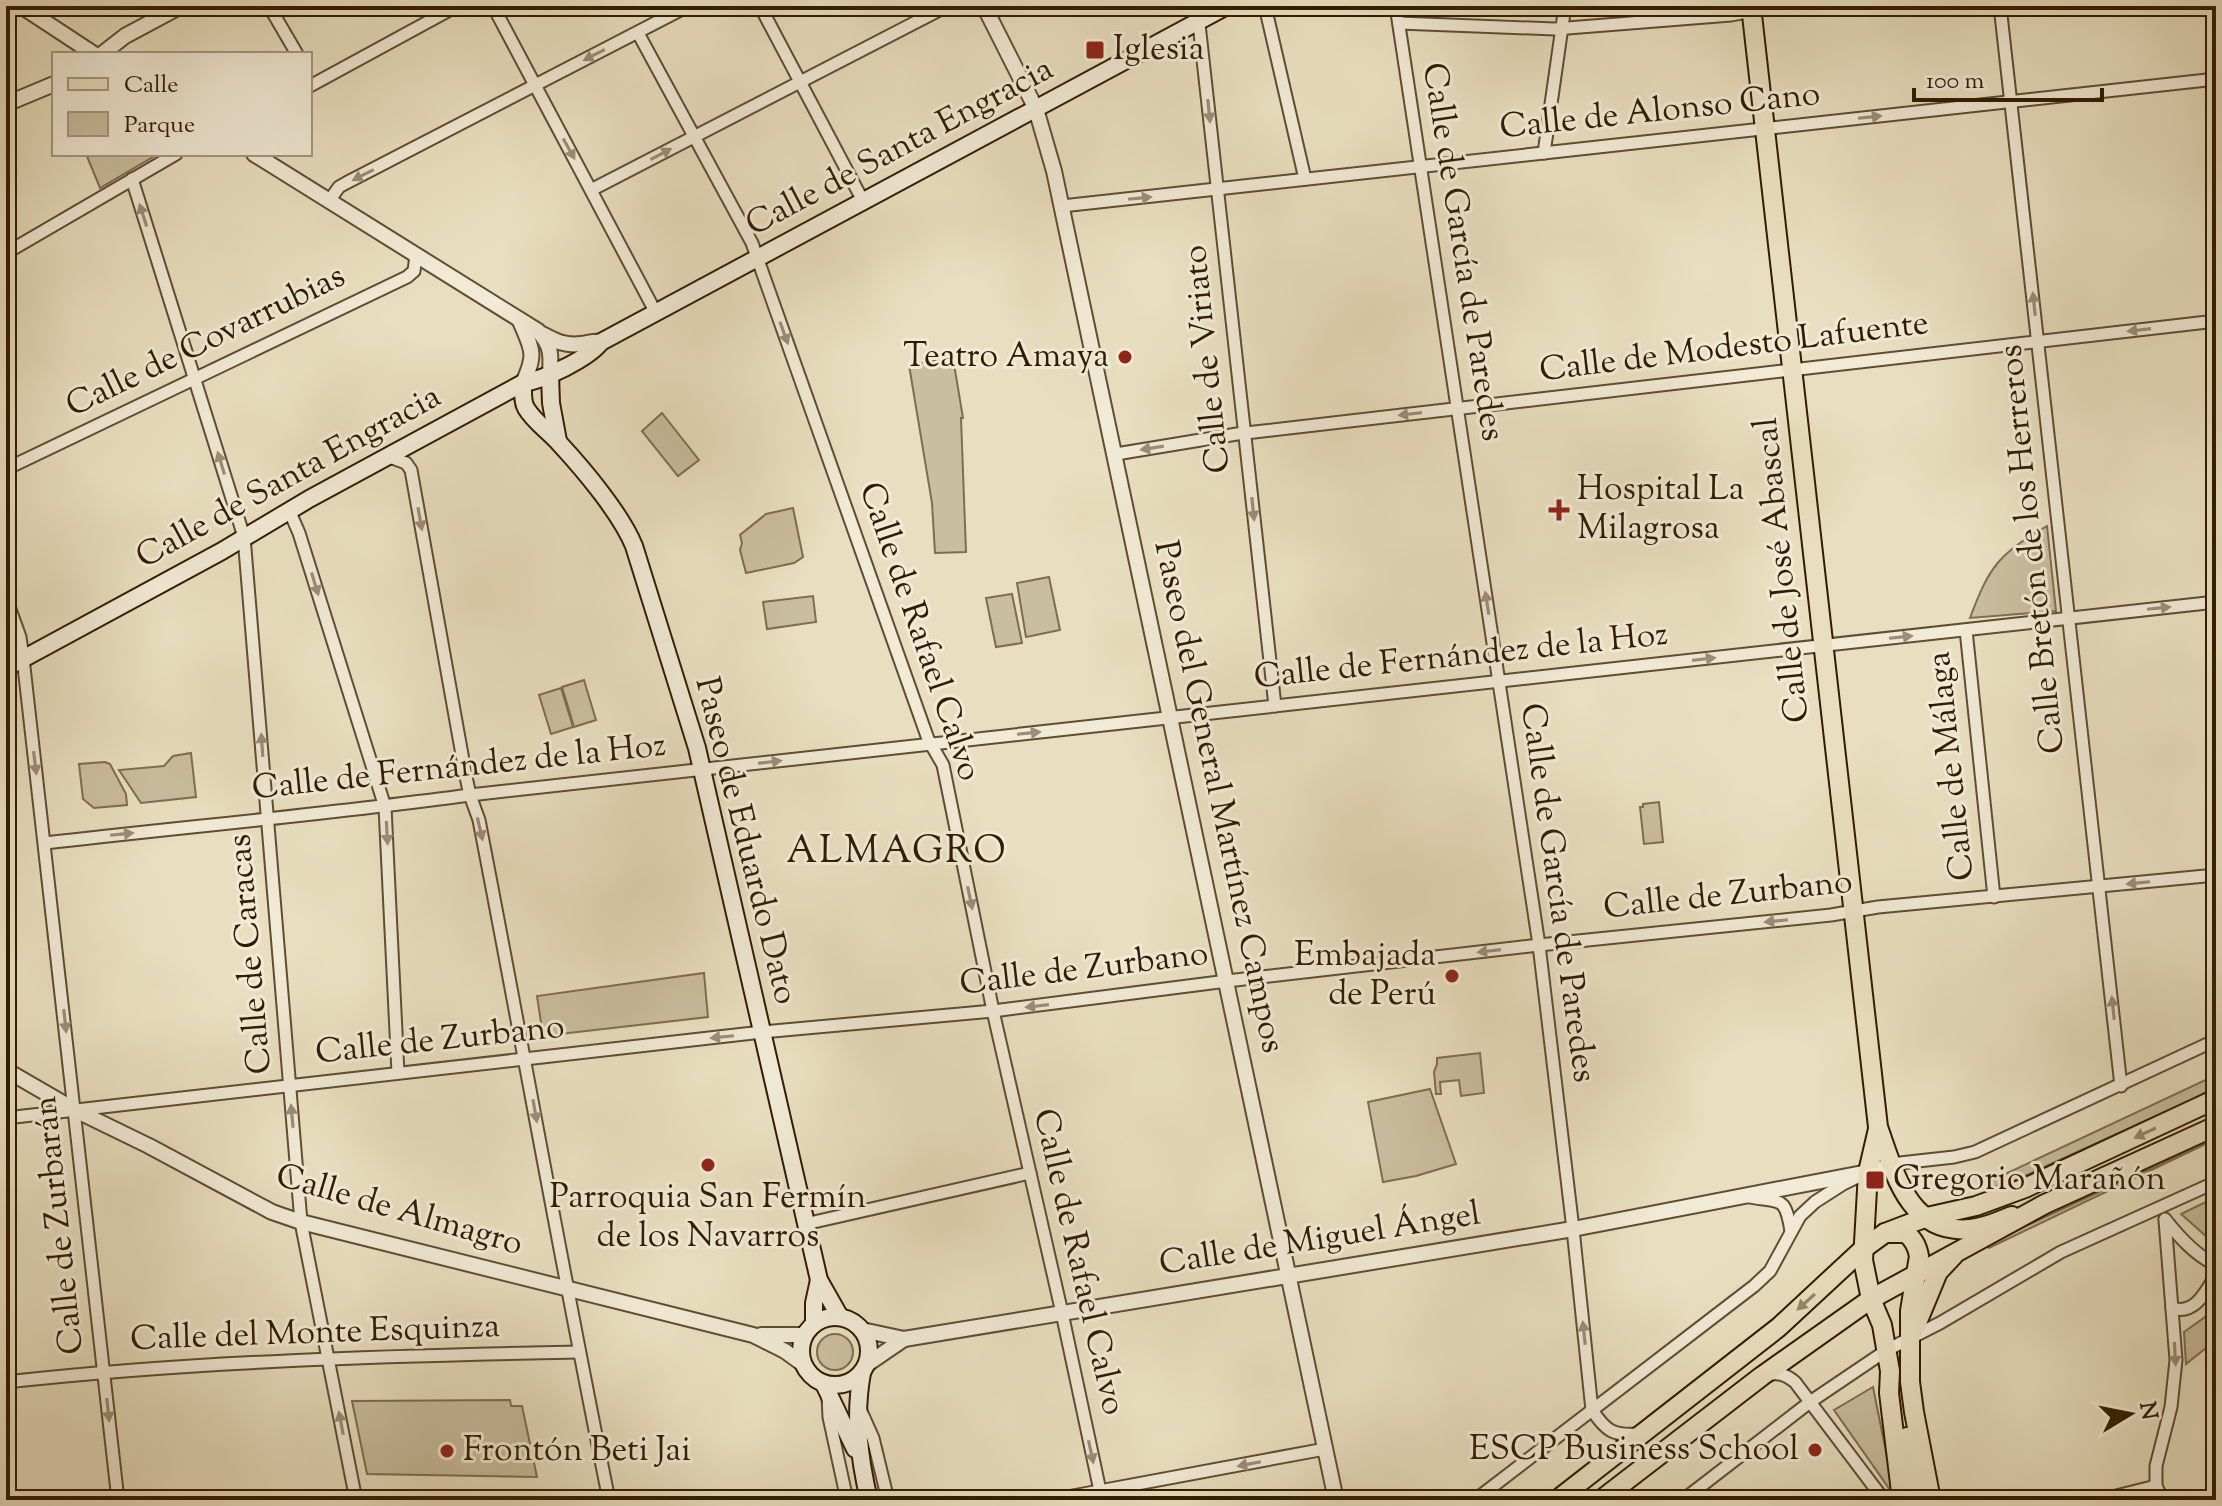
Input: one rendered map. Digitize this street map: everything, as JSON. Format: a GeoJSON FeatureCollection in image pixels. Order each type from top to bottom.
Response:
{"type":"FeatureCollection","features":[{"type":"Feature","properties":{"kind":"main road","name":"Calle de Santa Engracia"},"geometry":{"type":"LineString","coordinates":[[6,668],[217,554],[387,456],[523,383],[550,375],[601,342],[1036,109],[1198,14],[1227,6]]}},
{"type":"Feature","properties":{"kind":"main road","name":"Calle de José Abascal"},"geometry":{"type":"LineString","coordinates":[[1751,8],[1878,1127]]}},
{"type":"Feature","properties":{"kind":"main road"},"geometry":{"type":"LineString","coordinates":[[550,375],[558,441]]}},
{"type":"Feature","properties":{"kind":"main road","name":"Paseo de Eduardo Dato"},"geometry":{"type":"LineString","coordinates":[[523,383],[523,404],[538,424],[558,441],[629,534],[702,770],[819,1280],[840,1317]]}},
{"type":"Feature","properties":{"kind":"main road"},"geometry":{"type":"LineString","coordinates":[[1557,1500],[1779,1327],[1863,1249],[1885,1233],[2025,1188],[2216,1099]]}},
{"type":"Feature","properties":{"kind":"main road"},"geometry":{"type":"LineString","coordinates":[[1601,1500],[1762,1376],[1871,1299],[2045,1204],[2216,1126]]}},
{"type":"Feature","properties":{"kind":"main road"},"geometry":{"type":"LineString","coordinates":[[1878,1127],[1904,1196],[1927,1217],[1944,1226],[1974,1229],[2045,1204]]}},
{"type":"Feature","properties":{"kind":"main road"},"geometry":{"type":"LineString","coordinates":[[1878,1127],[1868,1172],[1864,1270],[1887,1350],[1902,1500]]}},
{"type":"Feature","properties":{"kind":"main road"},"geometry":{"type":"LineString","coordinates":[[1885,1233],[1906,1233],[1915,1243],[1919,1256],[1910,1311],[1910,1389],[1931,1500]]}},
{"type":"Feature","properties":{"kind":"main road"},"geometry":{"type":"LineString","coordinates":[[1911,1336],[1938,1272],[1964,1247]]}},
{"type":"Feature","properties":{"kind":"main road","name":"Paseo de Eduardo Dato"},"geometry":{"type":"LineString","coordinates":[[809,1330],[819,1280]]}},
{"type":"Feature","properties":{"kind":"main road"},"geometry":{"type":"LineString","coordinates":[[860,1461],[826,1388],[803,1364],[801,1349],[809,1330],[827,1318],[840,1317],[852,1321],[862,1330],[868,1343],[869,1354],[857,1402],[860,1461],[867,1494]]}},
{"type":"Feature","properties":{"kind":"main road"},"geometry":{"type":"LineString","coordinates":[[1843,1320],[1865,1317],[1882,1325]]}},
{"type":"Feature","properties":{"kind":"main road"},"geometry":{"type":"LineString","coordinates":[[826,1388],[853,1380],[864,1369]]}},
{"type":"Feature","properties":{"kind":"main road"},"geometry":{"type":"LineString","coordinates":[[1891,1377],[1898,1391],[1917,1500]]}},
{"type":"Feature","properties":{"kind":"street"},"geometry":{"type":"LineString","coordinates":[[21,6],[91,52]]}},
{"type":"Feature","properties":{"kind":"street"},"geometry":{"type":"LineString","coordinates":[[105,52],[125,36],[181,6]]}},
{"type":"Feature","properties":{"kind":"street"},"geometry":{"type":"LineString","coordinates":[[269,6],[296,52]]}},
{"type":"Feature","properties":{"kind":"street"},"geometry":{"type":"LineString","coordinates":[[312,82],[457,6]]}},
{"type":"Feature","properties":{"kind":"street"},"geometry":{"type":"LineString","coordinates":[[493,6],[656,313]]}},
{"type":"Feature","properties":{"kind":"street"},"geometry":{"type":"LineString","coordinates":[[329,201],[346,183],[688,6]]}},
{"type":"Feature","properties":{"kind":"street"},"geometry":{"type":"LineString","coordinates":[[760,6],[863,201]]}},
{"type":"Feature","properties":{"kind":"street"},"geometry":{"type":"LineString","coordinates":[[591,190],[947,6]]}},
{"type":"Feature","properties":{"kind":"street","name":"Paseo del General Martínez Campos"},"geometry":{"type":"LineString","coordinates":[[984,6],[1036,109],[1051,159],[1336,1500]]}},
{"type":"Feature","properties":{"kind":"street"},"geometry":{"type":"LineString","coordinates":[[1265,6],[1305,179]]}},
{"type":"Feature","properties":{"kind":"street","name":"Calle de García de Paredes"},"geometry":{"type":"LineString","coordinates":[[1396,6],[1539,945],[1592,1410]]}},
{"type":"Feature","properties":{"kind":"street"},"geometry":{"type":"LineString","coordinates":[[1544,153],[1565,6]]}},
{"type":"Feature","properties":{"kind":"street","name":"Calle Bretón de los Herreros"},"geometry":{"type":"LineString","coordinates":[[2000,6],[2121,1086]]}},
{"type":"Feature","properties":{"kind":"street"},"geometry":{"type":"LineString","coordinates":[[1399,23],[1562,29],[1731,15],[1751,8]]}},
{"type":"Feature","properties":{"kind":"street","name":"Calle de Viriato"},"geometry":{"type":"LineString","coordinates":[[1198,14],[1275,706]]}},
{"type":"Feature","properties":{"kind":"street","name":"Calle de Rafael Calvo"},"geometry":{"type":"LineString","coordinates":[[638,33],[752,243],[931,744],[943,765],[993,1011],[1101,1496]]}},
{"type":"Feature","properties":{"kind":"street","name":"Calle de Alonso Cano"},"geometry":{"type":"LineString","coordinates":[[1062,206],[2216,79]]}},
{"type":"Feature","properties":{"kind":"street"},"geometry":{"type":"LineString","coordinates":[[6,104],[52,85]]}},
{"type":"Feature","properties":{"kind":"street"},"geometry":{"type":"LineString","coordinates":[[6,253],[172,156]]}},
{"type":"Feature","properties":{"kind":"street","name":"Calle de Santa Engracia"},"geometry":{"type":"LineString","coordinates":[[257,156],[538,331],[563,344],[601,342]]}},
{"type":"Feature","properties":{"kind":"street","name":"Calle de Caracas"},"geometry":{"type":"LineString","coordinates":[[132,179],[244,537],[301,1222],[356,1500]]}},
{"type":"Feature","properties":{"kind":"street","name":"Calle de Covarrubias"},"geometry":{"type":"LineString","coordinates":[[6,469],[407,277],[414,271],[416,255]]}},
{"type":"Feature","properties":{"kind":"street"},"geometry":{"type":"LineString","coordinates":[[520,320],[533,350],[523,383]]}},
{"type":"Feature","properties":{"kind":"street","name":"Calle de Modesto Lafuente"},"geometry":{"type":"LineString","coordinates":[[1116,454],[1245,433],[2216,321]]}},
{"type":"Feature","properties":{"kind":"street"},"geometry":{"type":"LineString","coordinates":[[538,331],[549,346],[550,375]]}},
{"type":"Feature","properties":{"kind":"street"},"geometry":{"type":"LineString","coordinates":[[387,456],[406,463],[411,470],[470,795],[479,820],[566,1288],[609,1500]]}},
{"type":"Feature","properties":{"kind":"street"},"geometry":{"type":"LineString","coordinates":[[289,510],[299,533],[385,807],[398,1073]]}},
{"type":"Feature","properties":{"kind":"street","name":"Calle de Zurbarán"},"geometry":{"type":"LineString","coordinates":[[6,598],[20,637],[23,658],[118,1500]]}},
{"type":"Feature","properties":{"kind":"street","name":"Calle de Fernández de la Hoz"},"geometry":{"type":"LineString","coordinates":[[45,843],[2216,602]]}},
{"type":"Feature","properties":{"kind":"street","name":"Calle de Málaga"},"geometry":{"type":"LineString","coordinates":[[1966,630],[1994,897]]}},
{"type":"Feature","properties":{"kind":"street","name":"Calle de Zurbano"},"geometry":{"type":"LineString","coordinates":[[6,1118],[762,1032],[993,1011],[1227,981],[1878,907],[2216,875]]}},
{"type":"Feature","properties":{"kind":"street"},"geometry":{"type":"LineString","coordinates":[[1475,1500],[1754,1286],[1770,1271],[1800,1216],[1843,1184],[1891,1164],[1975,1152],[2216,1040]]}},
{"type":"Feature","properties":{"kind":"street","name":"Calle de Almagro"},"geometry":{"type":"LineString","coordinates":[[6,1070],[75,1110],[272,1212],[301,1222],[753,1335],[803,1364]]}},
{"type":"Feature","properties":{"kind":"street","name":"Calle de Miguel Ángel"},"geometry":{"type":"LineString","coordinates":[[862,1330],[904,1339],[1573,1229],[1868,1172]]}},
{"type":"Feature","properties":{"kind":"street"},"geometry":{"type":"LineString","coordinates":[[805,1224],[1030,1173]]}},
{"type":"Feature","properties":{"kind":"street"},"geometry":{"type":"LineString","coordinates":[[1683,1500],[1810,1402],[1887,1350],[1940,1323],[2061,1252],[2216,1182]]}},
{"type":"Feature","properties":{"kind":"street","name":"Calle de Miguel Ángel"},"geometry":{"type":"LineString","coordinates":[[1745,1197],[1783,1204],[1791,1231]]}},
{"type":"Feature","properties":{"kind":"street"},"geometry":{"type":"LineString","coordinates":[[2159,1207],[2165,1220],[2190,1248],[2216,1265]]}},
{"type":"Feature","properties":{"kind":"street"},"geometry":{"type":"LineString","coordinates":[[2163,1500],[2156,1486],[2156,1466],[2171,1407],[2176,1360],[2165,1220]]}},
{"type":"Feature","properties":{"kind":"street"},"geometry":{"type":"LineString","coordinates":[[2172,1308],[2186,1309],[2199,1303],[2216,1275]]}},
{"type":"Feature","properties":{"kind":"street","name":"Calle de Almagro"},"geometry":{"type":"LineString","coordinates":[[753,1335],[809,1330]]}},
{"type":"Feature","properties":{"kind":"street","name":"Calle de Miguel Ángel"},"geometry":{"type":"LineString","coordinates":[[864,1369],[904,1339]]}},
{"type":"Feature","properties":{"kind":"street","name":"Calle del Monte Esquinza"},"geometry":{"type":"LineString","coordinates":[[6,1382],[104,1371],[328,1358],[579,1352]]}},
{"type":"Feature","properties":{"kind":"street"},"geometry":{"type":"LineString","coordinates":[[1762,1376],[1776,1373],[1795,1382],[1884,1500]]}},
{"type":"Feature","properties":{"kind":"street"},"geometry":{"type":"LineString","coordinates":[[826,1388],[827,1407],[847,1500]]}},
{"type":"Feature","properties":{"kind":"street"},"geometry":{"type":"LineString","coordinates":[[857,1402],[873,1438],[888,1500]]}},
{"type":"Feature","properties":{"kind":"street"},"geometry":{"type":"LineString","coordinates":[[1592,1410],[1602,1425],[1614,1434],[1641,1434]]}},
{"type":"Feature","properties":{"kind":"street"},"geometry":{"type":"LineString","coordinates":[[1051,1500],[1101,1496],[1325,1449]]}},
{"type":"Feature","properties":{"kind":"street"},"geometry":{"type":"LineString","coordinates":[[2100,1500],[2156,1486]]}},
{"type":"Feature","properties":{"kind":"green space"},"geometry":{"type":"Polygon","coordinates":[[[87,156],[155,156],[100,188],[87,156]]]}},
{"type":"Feature","properties":{"kind":"green space"},"geometry":{"type":"Polygon","coordinates":[[[953,358],[963,418],[966,552],[935,553],[932,503],[909,365],[953,358]]]}},
{"type":"Feature","properties":{"kind":"green space"},"geometry":{"type":"Polygon","coordinates":[[[662,413],[699,460],[678,476],[642,431],[662,413]]]}},
{"type":"Feature","properties":{"kind":"green space"},"geometry":{"type":"Polygon","coordinates":[[[793,508],[803,557],[794,563],[746,573],[740,535],[766,514],[793,508]]]}},
{"type":"Feature","properties":{"kind":"green space"},"geometry":{"type":"Polygon","coordinates":[[[2047,526],[2056,611],[1970,618],[1983,586],[1998,563],[2017,545],[2047,526]]]}},
{"type":"Feature","properties":{"kind":"green space"},"geometry":{"type":"Polygon","coordinates":[[[1049,577],[1060,630],[1026,637],[1017,583],[1049,577]]]}},
{"type":"Feature","properties":{"kind":"green space"},"geometry":{"type":"Polygon","coordinates":[[[1012,594],[1022,643],[996,647],[986,598],[1012,594]]]}},
{"type":"Feature","properties":{"kind":"green space"},"geometry":{"type":"Polygon","coordinates":[[[813,596],[816,622],[767,629],[763,602],[813,596]]]}},
{"type":"Feature","properties":{"kind":"green space"},"geometry":{"type":"Polygon","coordinates":[[[584,680],[596,720],[574,727],[562,687],[584,680]]]}},
{"type":"Feature","properties":{"kind":"green space"},"geometry":{"type":"Polygon","coordinates":[[[561,688],[573,727],[551,734],[539,695],[561,688]]]}},
{"type":"Feature","properties":{"kind":"green space"},"geometry":{"type":"Polygon","coordinates":[[[191,753],[196,797],[141,803],[119,770],[164,766],[173,756],[191,753]]]}},
{"type":"Feature","properties":{"kind":"green space"},"geometry":{"type":"Polygon","coordinates":[[[79,764],[110,764],[126,794],[127,805],[94,808],[83,799],[79,764]]]}},
{"type":"Feature","properties":{"kind":"green space"},"geometry":{"type":"Polygon","coordinates":[[[1659,802],[1663,842],[1644,844],[1640,807],[1659,802]]]}},
{"type":"Feature","properties":{"kind":"green space"},"geometry":{"type":"Polygon","coordinates":[[[704,973],[708,1017],[543,1036],[537,996],[704,973]]]}},
{"type":"Feature","properties":{"kind":"green space"},"geometry":{"type":"Polygon","coordinates":[[[1480,1053],[1484,1093],[1461,1096],[1459,1080],[1440,1082],[1441,1094],[1436,1094],[1434,1072],[1437,1058],[1480,1053]]]}},
{"type":"Feature","properties":{"kind":"green space"},"geometry":{"type":"Polygon","coordinates":[[[2216,1075],[2216,1087],[2193,1099],[2003,1186],[1984,1184],[2216,1075]]]}},
{"type":"Feature","properties":{"kind":"green space"},"geometry":{"type":"Polygon","coordinates":[[[1430,1089],[1456,1164],[1383,1182],[1368,1102],[1430,1089]]]}},
{"type":"Feature","properties":{"kind":"green space"},"geometry":{"type":"Polygon","coordinates":[[[2216,1139],[1989,1248],[1987,1244],[2211,1140],[2216,1139]]]}},
{"type":"Feature","properties":{"kind":"green space"},"geometry":{"type":"Polygon","coordinates":[[[2216,1197],[2216,1245],[2181,1214],[2216,1197]]]}},
{"type":"Feature","properties":{"kind":"green space"},"geometry":{"type":"Polygon","coordinates":[[[2216,1301],[2216,1340],[2186,1364],[2184,1332],[2205,1317],[2216,1301]]]}},
{"type":"Feature","properties":{"kind":"green space"},"geometry":{"type":"Polygon","coordinates":[[[835,1334],[848,1339],[853,1352],[848,1365],[835,1370],[822,1365],[817,1352],[822,1339],[835,1334]]]}},
{"type":"Feature","properties":{"kind":"green space"},"geometry":{"type":"Polygon","coordinates":[[[1873,1387],[1895,1497],[1834,1410],[1873,1387]]]}},
{"type":"Feature","properties":{"kind":"green space","name":"Frontón Beti Jai"},"geometry":{"type":"Polygon","coordinates":[[[510,1400],[511,1406],[522,1406],[537,1477],[367,1474],[352,1401],[510,1400]]]}},
{"type":"Feature","properties":{"kind":"place","name":"Iglesia"},"geometry":{"type":"Point","coordinates":[1095,50]}},
{"type":"Feature","properties":{"kind":"place","name":"Teatro Amaya"},"geometry":{"type":"Point","coordinates":[1125,357]}},
{"type":"Feature","properties":{"kind":"place","name":"Hospital La Milagrosa"},"geometry":{"type":"Point","coordinates":[1559,510]}},
{"type":"Feature","properties":{"kind":"place","name":"Embajada de Perú"},"geometry":{"type":"Point","coordinates":[1452,976]}},
{"type":"Feature","properties":{"kind":"place","name":"Parroquia San Fermín de los Navarros"},"geometry":{"type":"Point","coordinates":[708,1165]}},
{"type":"Feature","properties":{"kind":"place","name":"Gregorio Marañón"},"geometry":{"type":"Point","coordinates":[1875,1180]}},
{"type":"Feature","properties":{"kind":"place","name":"ESCP Business School"},"geometry":{"type":"Point","coordinates":[1815,1450]}},
{"type":"Feature","properties":{"kind":"place","name":"Frontón Beti Jai"},"geometry":{"type":"Point","coordinates":[447,1451]}},
{"type":"Feature","properties":{"kind":"district","name":"ALMAGRO"},"geometry":{"type":"Point","coordinates":[897,853]}}]}
